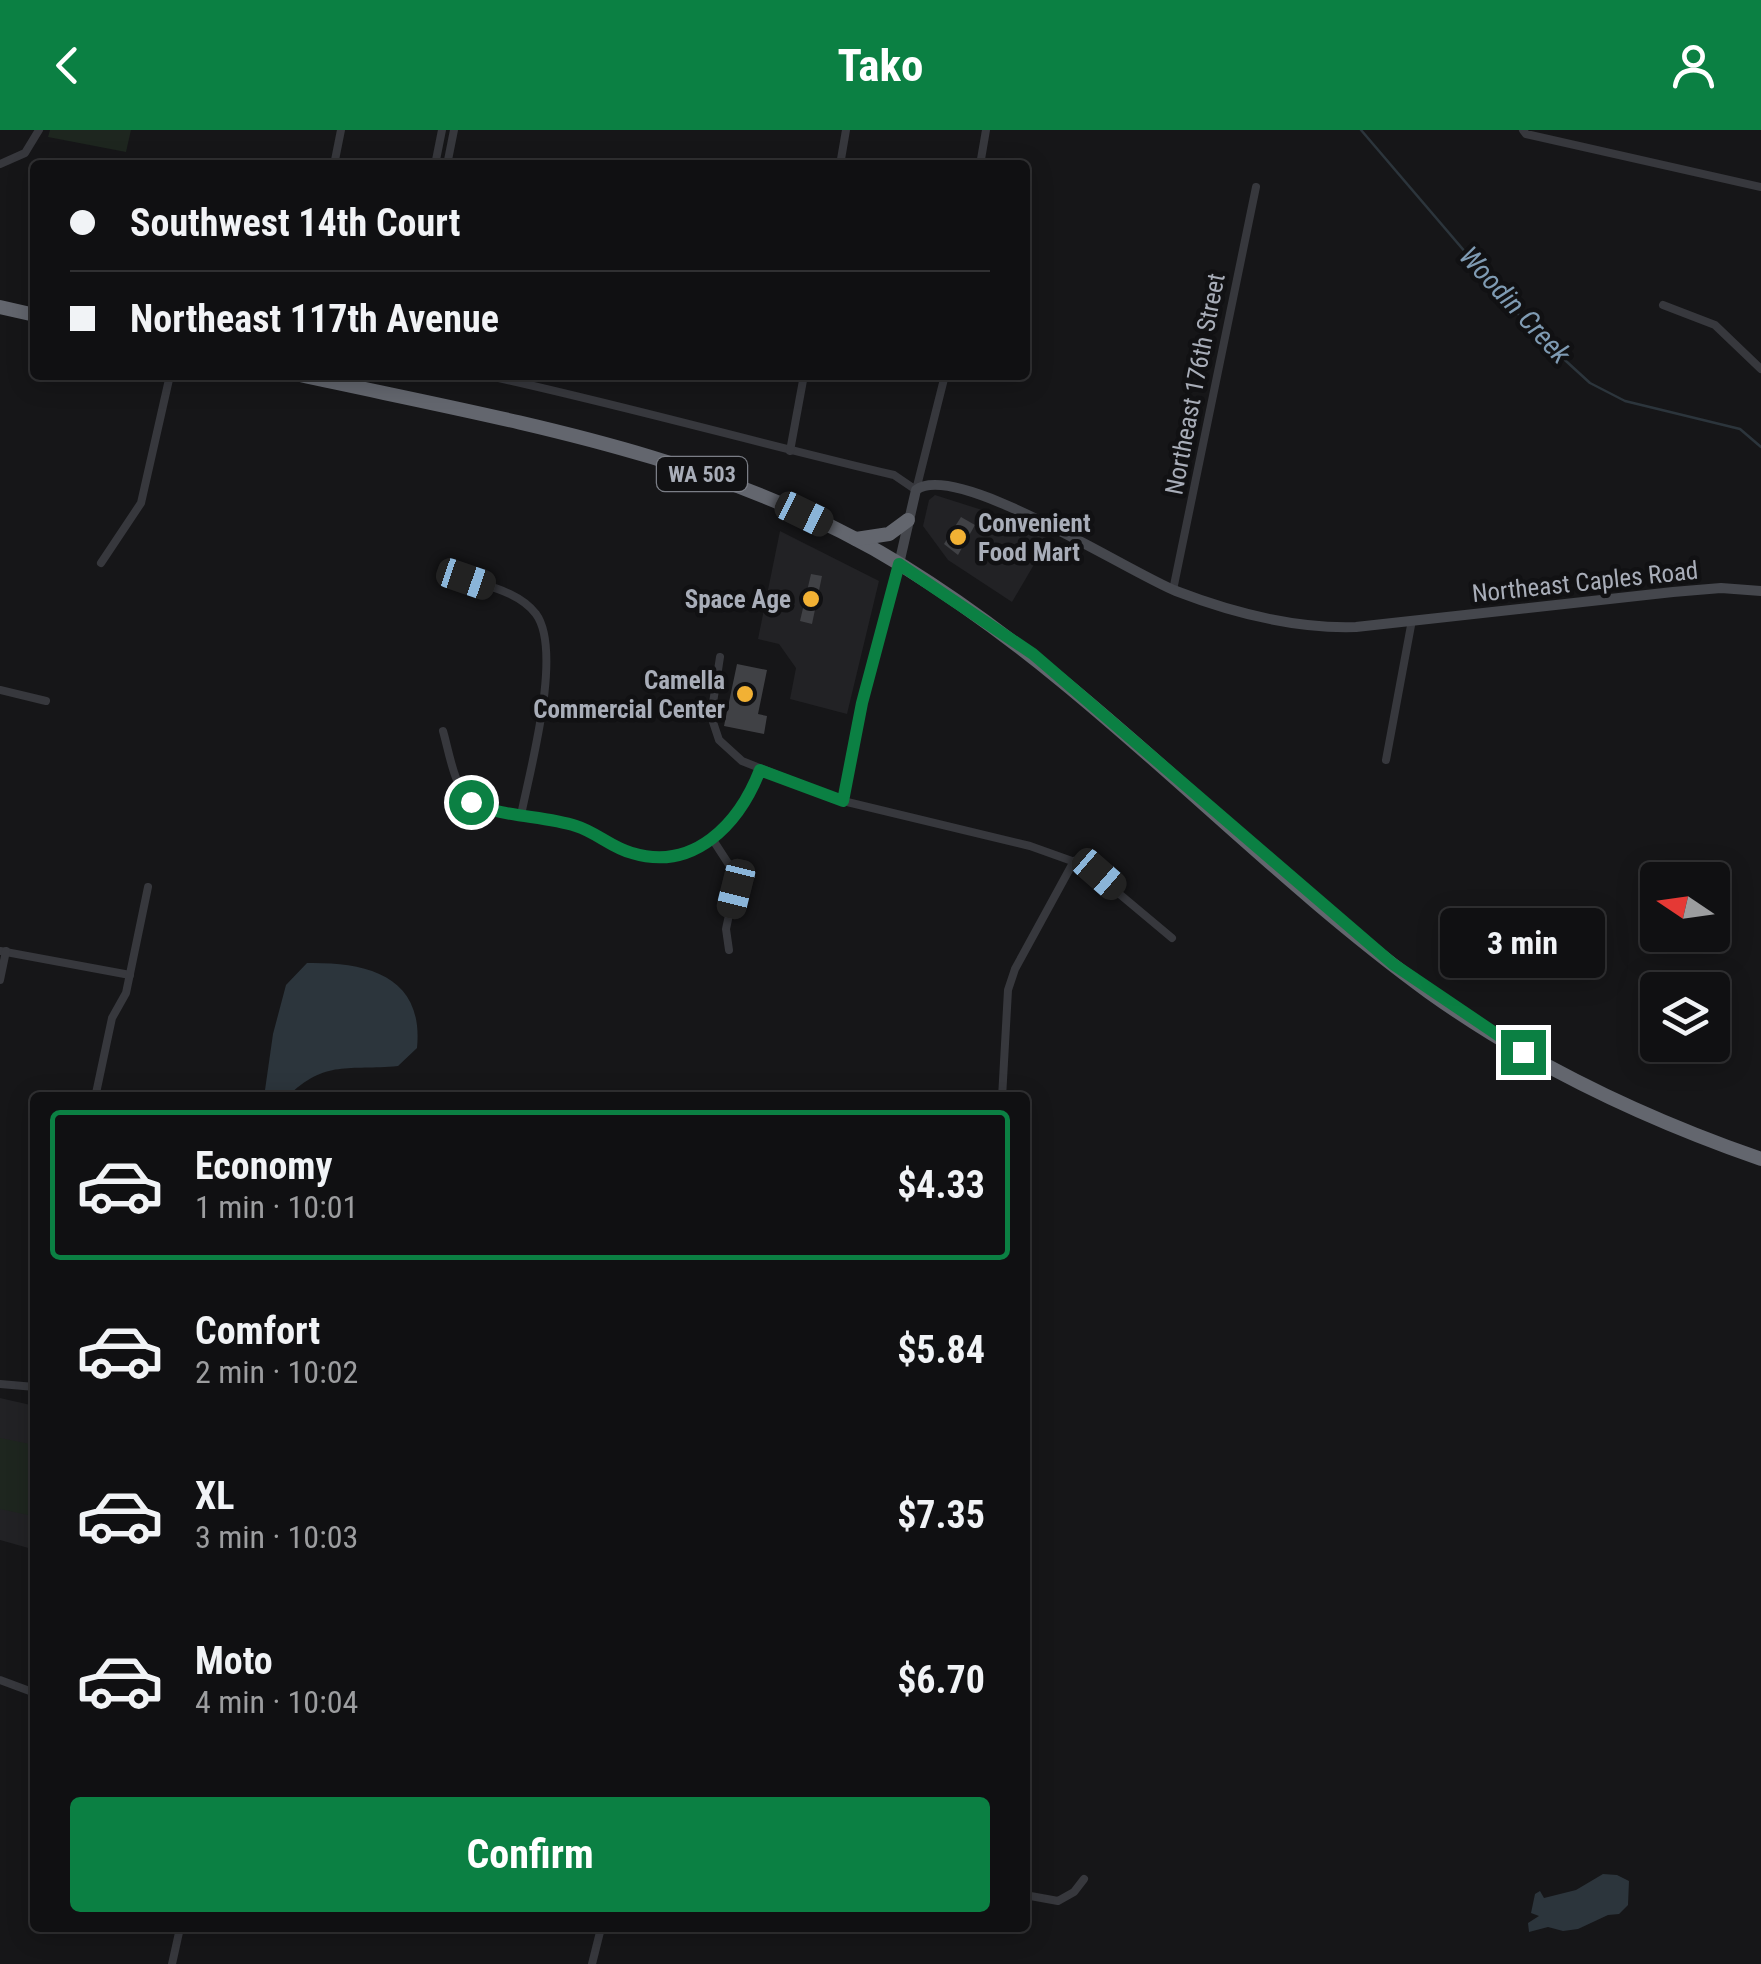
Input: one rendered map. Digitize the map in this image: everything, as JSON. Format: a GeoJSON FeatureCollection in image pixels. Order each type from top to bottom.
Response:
{"type":"FeatureCollection","features":[{"type":"Feature","properties":{"kind":"highway"},"geometry":{"type":"LineString","coordinates":[[0,307],[30,314]]}},
{"type":"Feature","properties":{"kind":"highway","name":"WA 503"},"geometry":{"type":"LineString","coordinates":[[334,380],[606,444],[670,463],[766,497],[899,564],[1009,636],[1057,673],[1344,924],[1428,991],[1523,1052],[1619,1103],[1761,1159]]}},
{"type":"Feature","properties":{"kind":"highway"},"geometry":{"type":"LineString","coordinates":[[855,540],[888,534],[908,520]]}},
{"type":"Feature","properties":{"kind":"main road","name":"Northeast Caples Road"},"geometry":{"type":"LineString","coordinates":[[916,490],[935,483],[992,498],[1173,590],[1233,609],[1314,627],[1356,627],[1721,588],[1761,592]]}},
{"type":"Feature","properties":{"kind":"main road"},"geometry":{"type":"LineString","coordinates":[[899,564],[916,490]]}},
{"type":"Feature","properties":{"kind":"street"},"geometry":{"type":"LineString","coordinates":[[0,164],[25,153],[40,130]]}},
{"type":"Feature","properties":{"kind":"street"},"geometry":{"type":"LineString","coordinates":[[335,160],[341,130]]}},
{"type":"Feature","properties":{"kind":"street"},"geometry":{"type":"LineString","coordinates":[[435,160],[442,130]]}},
{"type":"Feature","properties":{"kind":"street"},"geometry":{"type":"LineString","coordinates":[[448,160],[454,130]]}},
{"type":"Feature","properties":{"kind":"street"},"geometry":{"type":"LineString","coordinates":[[841,160],[846,130]]}},
{"type":"Feature","properties":{"kind":"street"},"geometry":{"type":"LineString","coordinates":[[981,160],[986,130]]}},
{"type":"Feature","properties":{"kind":"street"},"geometry":{"type":"LineString","coordinates":[[1523,131],[1761,186]]}},
{"type":"Feature","properties":{"kind":"street","name":"Northeast 176th Street"},"geometry":{"type":"LineString","coordinates":[[1173,590],[1256,187]]}},
{"type":"Feature","properties":{"kind":"street"},"geometry":{"type":"LineString","coordinates":[[1664,305],[1714,325],[1761,369]]}},
{"type":"Feature","properties":{"kind":"street"},"geometry":{"type":"LineString","coordinates":[[101,563],[145,492],[169,380]]}},
{"type":"Feature","properties":{"kind":"street"},"geometry":{"type":"LineString","coordinates":[[509,380],[612,402],[894,476],[916,490],[945,380]]}},
{"type":"Feature","properties":{"kind":"street"},"geometry":{"type":"LineString","coordinates":[[790,450],[803,380]]}},
{"type":"Feature","properties":{"kind":"street"},"geometry":{"type":"LineString","coordinates":[[843,801],[862,703],[899,564]]}},
{"type":"Feature","properties":{"kind":"street"},"geometry":{"type":"LineString","coordinates":[[466,579],[520,598],[542,624],[545,671],[522,815]]}},
{"type":"Feature","properties":{"kind":"street"},"geometry":{"type":"LineString","coordinates":[[1386,760],[1412,620]]}},
{"type":"Feature","properties":{"kind":"street"},"geometry":{"type":"LineString","coordinates":[[720,657],[711,702],[714,730],[731,753],[760,770],[843,801],[1030,846],[1074,861],[1099,874],[1172,938]]}},
{"type":"Feature","properties":{"kind":"street"},"geometry":{"type":"LineString","coordinates":[[0,690],[46,701]]}},
{"type":"Feature","properties":{"kind":"street"},"geometry":{"type":"LineString","coordinates":[[443,731],[461,785],[471,802],[578,826],[619,849],[644,856],[693,852],[714,840],[760,770]]}},
{"type":"Feature","properties":{"kind":"street"},"geometry":{"type":"LineString","coordinates":[[714,840],[737,877],[726,929],[730,950]]}},
{"type":"Feature","properties":{"kind":"street"},"geometry":{"type":"LineString","coordinates":[[1002,1092],[1008,990],[1014,970],[1074,861]]}},
{"type":"Feature","properties":{"kind":"street"},"geometry":{"type":"LineString","coordinates":[[96,1092],[112,1018],[126,993],[148,887]]}},
{"type":"Feature","properties":{"kind":"street"},"geometry":{"type":"LineString","coordinates":[[0,980],[3,951],[130,975]]}},
{"type":"Feature","properties":{"kind":"street"},"geometry":{"type":"LineString","coordinates":[[0,1384],[30,1387]]}},
{"type":"Feature","properties":{"kind":"street"},"geometry":{"type":"LineString","coordinates":[[0,1680],[30,1691]]}},
{"type":"Feature","properties":{"kind":"street"},"geometry":{"type":"LineString","coordinates":[[1030,1896],[1062,1900],[1084,1880]]}},
{"type":"Feature","properties":{"kind":"street"},"geometry":{"type":"LineString","coordinates":[[172,1964],[179,1932]]}},
{"type":"Feature","properties":{"kind":"street"},"geometry":{"type":"LineString","coordinates":[[592,1964],[600,1932]]}},
{"type":"Feature","properties":{"kind":"shaded area"},"geometry":{"type":"Polygon","coordinates":[[[50,130],[131,130],[126,152],[48,137],[50,130]]]}},
{"type":"Feature","properties":{"kind":"shaded area"},"geometry":{"type":"Polygon","coordinates":[[[935,495],[1004,517],[1049,539],[1012,602],[948,560],[923,526],[929,500],[935,495]]]}},
{"type":"Feature","properties":{"kind":"shaded area"},"geometry":{"type":"Polygon","coordinates":[[[780,531],[879,581],[847,714],[790,699],[796,668],[779,644],[758,639],[780,531]]]}},
{"type":"Feature","properties":{"kind":"shaded area"},"geometry":{"type":"Polygon","coordinates":[[[307,963],[351,966],[387,978],[411,1004],[417,1024],[417,1048],[398,1066],[338,1069],[314,1077],[293,1092],[265,1092],[273,1034],[286,985],[307,963]]]}},
{"type":"Feature","properties":{"kind":"shaded area"},"geometry":{"type":"Polygon","coordinates":[[[0,1398],[30,1405],[30,1548],[0,1540],[0,1398]]]}},
{"type":"Feature","properties":{"kind":"shaded area"},"geometry":{"type":"Polygon","coordinates":[[[0,1438],[30,1444],[30,1515],[0,1509],[0,1438]]]}},
{"type":"Feature","properties":{"kind":"shaded area"},"geometry":{"type":"Polygon","coordinates":[[[1603,1874],[1629,1881],[1628,1905],[1619,1914],[1578,1929],[1548,1927],[1529,1932],[1528,1923],[1539,1916],[1531,1913],[1535,1894],[1540,1891],[1544,1898],[1576,1890],[1603,1874]]]}},
{"type":"Feature","properties":{"kind":"building","name":"Convenient Food Mart"},"geometry":{"type":"Polygon","coordinates":[[[961,517],[975,525],[958,555],[944,544],[961,517]]]}},
{"type":"Feature","properties":{"kind":"building","name":"Space Age"},"geometry":{"type":"Polygon","coordinates":[[[811,574],[822,576],[812,624],[800,621],[811,574]]]}},
{"type":"Feature","properties":{"kind":"building","name":"Camella Commercial Center"},"geometry":{"type":"Polygon","coordinates":[[[737,664],[767,670],[758,714],[767,716],[764,734],[724,726],[737,664]]]}},
{"type":"Feature","properties":{"kind":"waterway","name":"Woodin Creek"},"geometry":{"type":"LineString","coordinates":[[1361,130],[1531,329],[1590,383],[1625,401],[1740,429],[1761,447]]}},
{"type":"Feature","properties":{"kind":"place","name":"Convenient Food Mart"},"geometry":{"type":"Point","coordinates":[958,537]}},
{"type":"Feature","properties":{"kind":"place","name":"Space Age"},"geometry":{"type":"Point","coordinates":[811,599]}},
{"type":"Feature","properties":{"kind":"place","name":"Camella Commercial Center"},"geometry":{"type":"Point","coordinates":[745,694]}},
{"type":"Feature","properties":{"kind":"route"},"geometry":{"type":"LineString","coordinates":[[471,802],[578,826],[619,849],[654,856],[693,852],[714,840],[760,770],[843,801],[862,703],[899,564],[1033,654],[1393,964],[1523,1052]]}}]}
